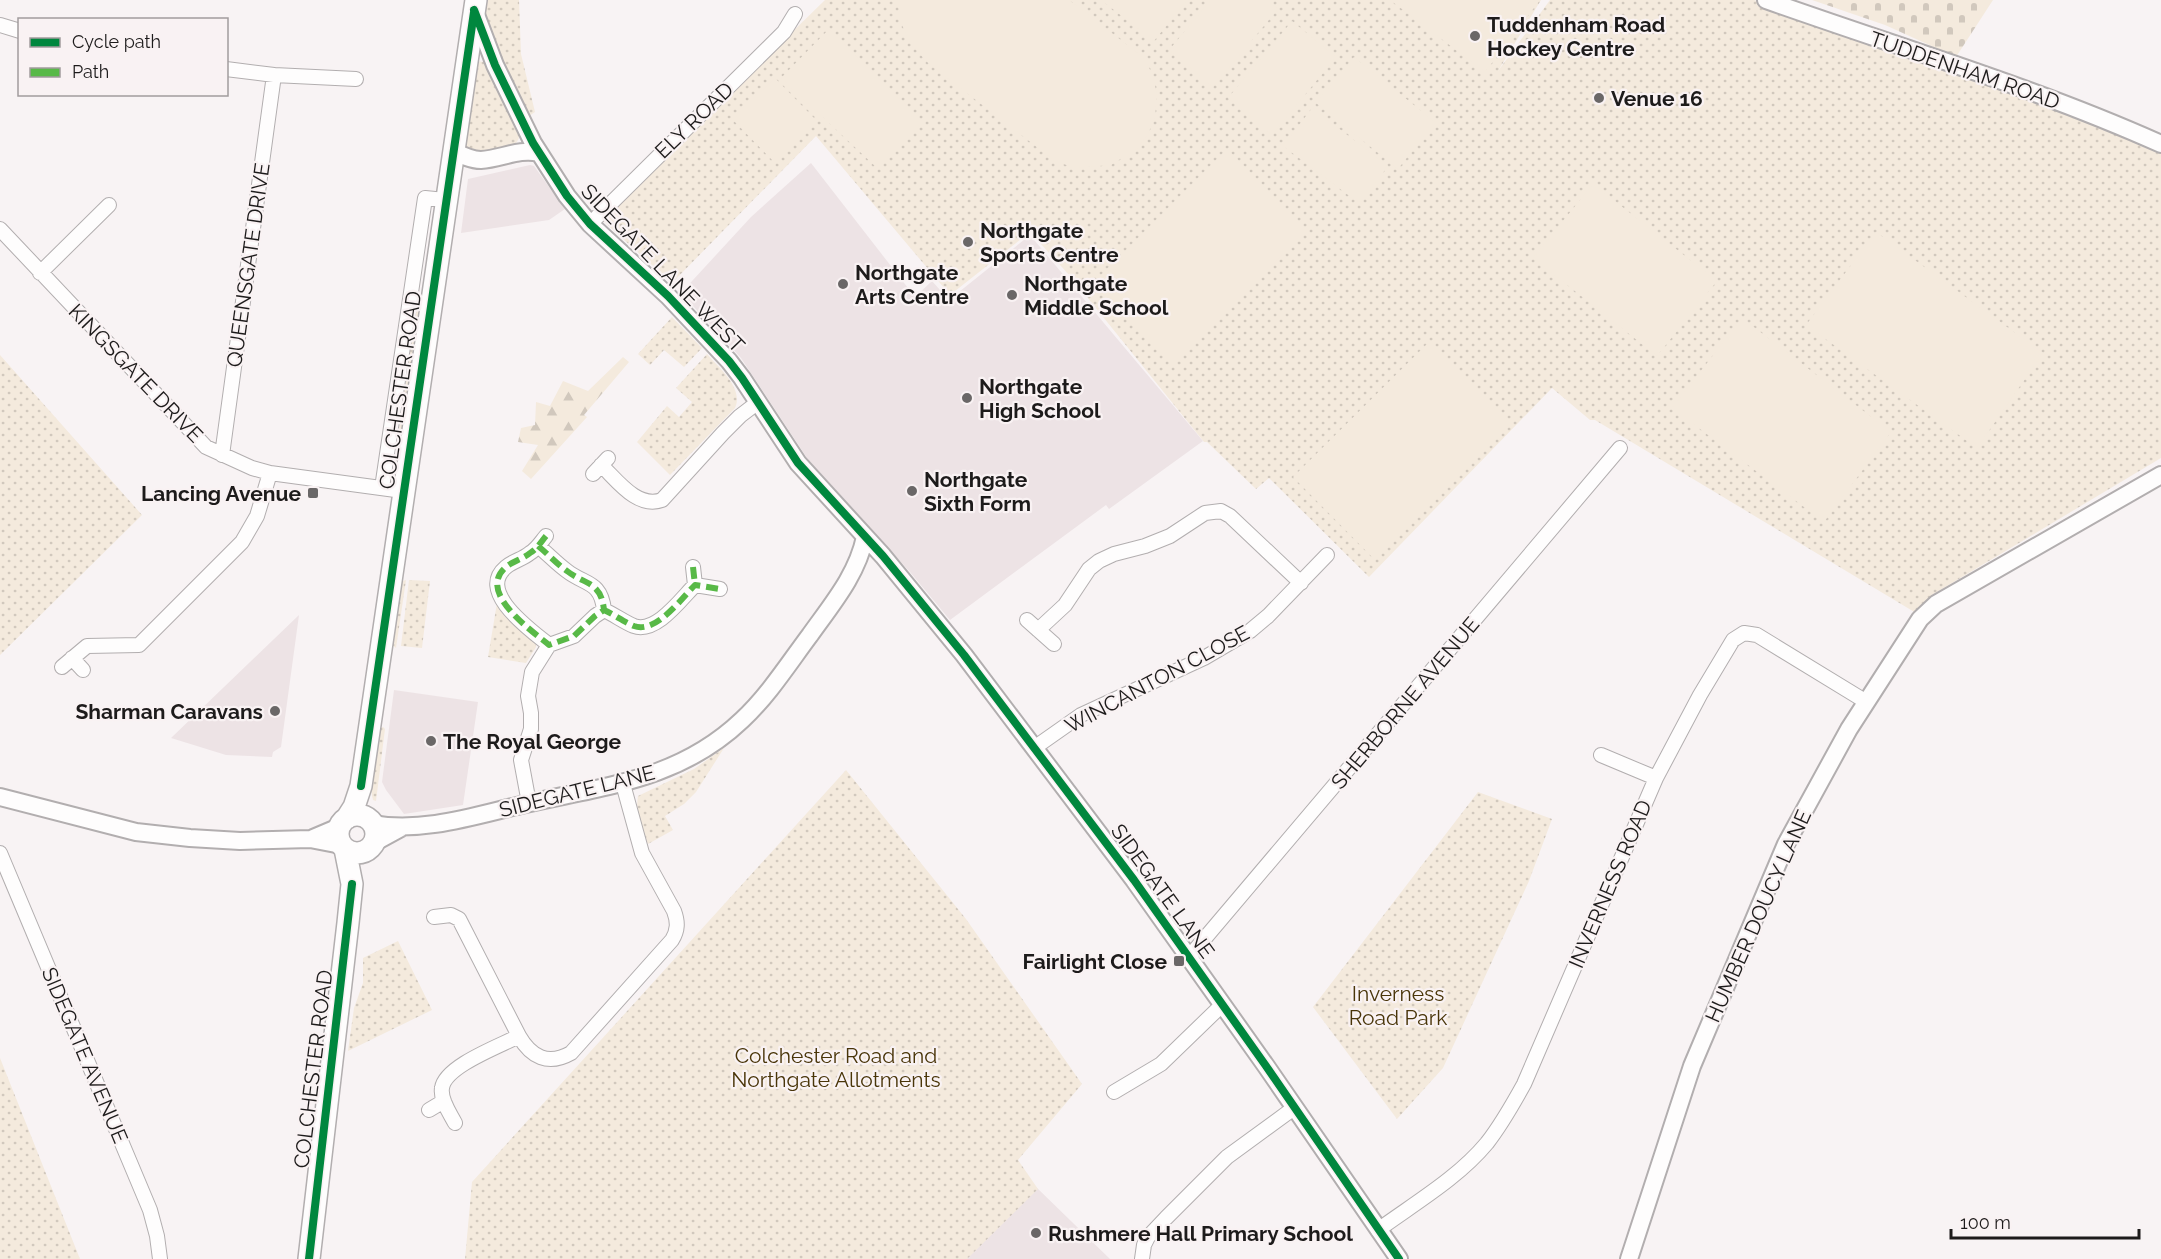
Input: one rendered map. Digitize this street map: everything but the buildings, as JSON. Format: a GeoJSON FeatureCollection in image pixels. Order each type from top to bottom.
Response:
{"type":"FeatureCollection","features":[{"type":"Feature","properties":{"kind":"main road","name":"COLCHESTER ROAD"},"geometry":{"type":"LineString","coordinates":[[309,1259],[352,884],[354,807],[361,786],[475,5]]}},
{"type":"Feature","properties":{"kind":"main road","name":"COLCHESTER ROAD"},"geometry":{"type":"LineString","coordinates":[[361,786],[363,804],[371,822]]}},
{"type":"Feature","properties":{"kind":"main road"},"geometry":{"type":"LineString","coordinates":[[352,839],[358,815],[371,822]]}},
{"type":"Feature","properties":{"kind":"street","name":"TUDDENHAM ROAD"},"geometry":{"type":"LineString","coordinates":[[1766,0],[2035,93],[2112,122],[2161,144]]}},
{"type":"Feature","properties":{"kind":"street","name":"SIDEGATE LANE WEST"},"geometry":{"type":"LineString","coordinates":[[475,5],[495,65],[539,153],[567,196],[590,224],[668,296],[712,342],[742,378],[798,463],[883,556]]}},
{"type":"Feature","properties":{"kind":"street","name":"ELY ROAD"},"geometry":{"type":"LineString","coordinates":[[590,224],[784,32],[795,14]]}},
{"type":"Feature","properties":{"kind":"street"},"geometry":{"type":"LineString","coordinates":[[0,26],[18,30]]}},
{"type":"Feature","properties":{"kind":"street"},"geometry":{"type":"LineString","coordinates":[[228,69],[274,75],[356,79]]}},
{"type":"Feature","properties":{"kind":"street","name":"QUEENSGATE DRIVE"},"geometry":{"type":"LineString","coordinates":[[222,455],[274,75]]}},
{"type":"Feature","properties":{"kind":"street","name":"COLCHESTER ROAD"},"geometry":{"type":"LineString","coordinates":[[453,151],[471,159],[482,160],[522,152],[539,153]]}},
{"type":"Feature","properties":{"kind":"street","name":"COLCHESTER ROAD"},"geometry":{"type":"LineString","coordinates":[[382,488],[425,198],[446,193],[457,175],[482,160]]}},
{"type":"Feature","properties":{"kind":"street"},"geometry":{"type":"LineString","coordinates":[[40,273],[109,205]]}},
{"type":"Feature","properties":{"kind":"street","name":"KINGSGATE DRIVE"},"geometry":{"type":"LineString","coordinates":[[0,229],[206,447],[252,468],[270,473],[403,491]]}},
{"type":"Feature","properties":{"kind":"street"},"geometry":{"type":"LineString","coordinates":[[600,466],[641,501],[649,503],[662,500],[723,433],[757,403]]}},
{"type":"Feature","properties":{"kind":"street","name":"SHERBORNE AVENUE"},"geometry":{"type":"LineString","coordinates":[[1189,957],[1620,448]]}},
{"type":"Feature","properties":{"kind":"street"},"geometry":{"type":"LineString","coordinates":[[83,670],[67,662],[83,648],[92,645],[139,645],[227,558],[242,542],[257,516],[270,473]]}},
{"type":"Feature","properties":{"kind":"street","name":"HUMBER DOUCY LANE"},"geometry":{"type":"LineString","coordinates":[[1629,1259],[1692,1066],[1777,865],[1865,701],[1920,619],[1936,604],[2161,475]]}},
{"type":"Feature","properties":{"kind":"street"},"geometry":{"type":"LineString","coordinates":[[1038,630],[1065,604],[1094,564],[1114,554],[1145,546],[1170,536],[1209,511],[1221,511],[1230,516],[1300,583]]}},
{"type":"Feature","properties":{"kind":"street","name":"SIDEGATE LANE"},"geometry":{"type":"LineString","coordinates":[[848,582],[862,552],[865,537]]}},
{"type":"Feature","properties":{"kind":"street"},"geometry":{"type":"LineString","coordinates":[[549,645],[504,605],[497,590],[498,578],[503,569],[530,553],[542,541],[570,573],[582,578],[600,592],[604,610],[634,626],[648,626],[661,620],[694,585],[693,567]]}},
{"type":"Feature","properties":{"kind":"street","name":"WINCANTON CLOSE"},"geometry":{"type":"LineString","coordinates":[[1034,748],[1081,715],[1204,658],[1237,639],[1268,616],[1327,555]]}},
{"type":"Feature","properties":{"kind":"street","name":"SIDEGATE LANE"},"geometry":{"type":"LineString","coordinates":[[371,822],[405,827],[476,816],[623,784],[681,762],[720,738],[743,720],[848,582],[861,570],[883,556],[964,655],[1134,880],[1398,1259]]}},
{"type":"Feature","properties":{"kind":"street"},"geometry":{"type":"LineString","coordinates":[[694,585],[720,589]]}},
{"type":"Feature","properties":{"kind":"street"},"geometry":{"type":"LineString","coordinates":[[529,803],[521,760],[531,729],[529,684],[532,672],[549,645],[573,636],[604,610]]}},
{"type":"Feature","properties":{"kind":"street"},"geometry":{"type":"LineString","coordinates":[[1027,620],[1054,644]]}},
{"type":"Feature","properties":{"kind":"street","name":"INVERNESS ROAD"},"geometry":{"type":"LineString","coordinates":[[1378,1230],[1454,1174],[1486,1144],[1512,1107],[1656,778],[1700,695],[1733,640],[1744,633],[1757,635],[1865,701]]}},
{"type":"Feature","properties":{"kind":"street"},"geometry":{"type":"LineString","coordinates":[[1601,755],[1656,778]]}},
{"type":"Feature","properties":{"kind":"street"},"geometry":{"type":"LineString","coordinates":[[434,917],[451,915],[459,919],[525,1047],[536,1056],[557,1059],[571,1053],[672,940],[678,926],[674,911],[642,853],[623,784]]}},
{"type":"Feature","properties":{"kind":"street","name":"SIDEGATE LANE"},"geometry":{"type":"LineString","coordinates":[[0,797],[136,832],[190,838],[240,841],[319,837],[379,840],[405,827]]}},
{"type":"Feature","properties":{"kind":"street","name":"SIDEGATE AVENUE"},"geometry":{"type":"LineString","coordinates":[[0,853],[150,1210],[160,1259]]}},
{"type":"Feature","properties":{"kind":"street"},"geometry":{"type":"LineString","coordinates":[[1114,1092],[1161,1064],[1222,1005]]}},
{"type":"Feature","properties":{"kind":"street"},"geometry":{"type":"LineString","coordinates":[[455,1123],[444,1101],[442,1087],[452,1072],[519,1036]]}},
{"type":"Feature","properties":{"kind":"street"},"geometry":{"type":"LineString","coordinates":[[429,1110],[444,1101]]}},
{"type":"Feature","properties":{"kind":"street"},"geometry":{"type":"LineString","coordinates":[[1142,1259],[1143,1245],[1148,1237],[1227,1157],[1294,1108]]}},
{"type":"Feature","properties":{"kind":"shaded area","name":"Northgate High School"},"geometry":{"type":"Polygon","coordinates":[[[811,163],[915,297],[932,281],[949,300],[1030,235],[1203,441],[1109,509],[1106,505],[950,620],[910,572],[809,461],[741,358],[681,293],[751,217],[811,163]]]}},
{"type":"Feature","properties":{"kind":"shaded area"},"geometry":{"type":"Polygon","coordinates":[[[534,166],[565,209],[549,220],[461,233],[468,179],[534,166]]]}},
{"type":"Feature","properties":{"kind":"shaded area"},"geometry":{"type":"Polygon","coordinates":[[[299,615],[281,747],[273,752],[272,757],[226,755],[171,738],[299,615]]]}},
{"type":"Feature","properties":{"kind":"shaded area"},"geometry":{"type":"Polygon","coordinates":[[[394,690],[478,702],[463,805],[404,814],[386,790],[382,782],[394,690]]]}},
{"type":"Feature","properties":{"kind":"shaded area","name":"Rushmere Hall Primary School"},"geometry":{"type":"Polygon","coordinates":[[[1035,1186],[1110,1259],[964,1259],[1035,1186]]]}},
{"type":"Feature","properties":{"kind":"green space"},"geometry":{"type":"Polygon","coordinates":[[[484,0],[519,0],[521,54],[535,112],[529,116],[492,43],[484,12],[484,0]]]}},
{"type":"Feature","properties":{"kind":"green space"},"geometry":{"type":"Polygon","coordinates":[[[825,0],[1541,0],[1498,71],[1550,0],[1754,0],[2115,130],[2161,150],[2161,458],[1932,595],[1916,613],[1595,420],[1590,420],[1552,388],[1369,577],[1269,478],[1256,489],[1207,442],[1204,442],[1070,276],[1030,232],[950,295],[816,136],[672,283],[601,219],[825,0]]]}},
{"type":"Feature","properties":{"kind":"green space"},"geometry":{"type":"Polygon","coordinates":[[[897,0],[1069,0],[1143,57],[1153,75],[1157,96],[1155,116],[1149,132],[1138,148],[1111,165],[1075,168],[1055,161],[929,64],[910,43],[902,25],[897,0]]]}},
{"type":"Feature","properties":{"kind":"green space"},"geometry":{"type":"Polygon","coordinates":[[[1101,0],[1187,0],[1154,41],[1101,0]]]}},
{"type":"Feature","properties":{"kind":"green space"},"geometry":{"type":"Polygon","coordinates":[[[1211,0],[1267,0],[1278,9],[1213,87],[1169,50],[1211,0]]]}},
{"type":"Feature","properties":{"kind":"green space","name":"Tuddenham Road Hockey Centre"},"geometry":{"type":"Polygon","coordinates":[[[1390,0],[1540,0],[1485,72],[1390,0]]]}},
{"type":"Feature","properties":{"kind":"green space"},"geometry":{"type":"Polygon","coordinates":[[[1812,0],[1993,0],[1956,57],[1885,25],[1812,0]]]}},
{"type":"Feature","properties":{"kind":"green space"},"geometry":{"type":"Polygon","coordinates":[[[1292,21],[1336,57],[1272,135],[1228,98],[1292,21]]]}},
{"type":"Feature","properties":{"kind":"green space"},"geometry":{"type":"Polygon","coordinates":[[[829,29],[922,121],[876,167],[781,78],[829,29]]]}},
{"type":"Feature","properties":{"kind":"green space"},"geometry":{"type":"Polygon","coordinates":[[[1354,57],[1435,122],[1398,169],[1316,103],[1354,57]]]}},
{"type":"Feature","properties":{"kind":"green space"},"geometry":{"type":"Polygon","coordinates":[[[476,61],[484,62],[519,131],[519,138],[515,143],[503,150],[473,153],[466,148],[463,141],[476,61]]]}},
{"type":"Feature","properties":{"kind":"green space"},"geometry":{"type":"Polygon","coordinates":[[[775,78],[815,119],[773,161],[733,120],[775,78]]]}},
{"type":"Feature","properties":{"kind":"green space"},"geometry":{"type":"Polygon","coordinates":[[[1312,108],[1388,166],[1360,204],[1283,146],[1312,108]]]}},
{"type":"Feature","properties":{"kind":"green space"},"geometry":{"type":"Polygon","coordinates":[[[1227,149],[1307,230],[1172,365],[1092,284],[1227,149]]]}},
{"type":"Feature","properties":{"kind":"green space"},"geometry":{"type":"Polygon","coordinates":[[[1593,184],[1717,281],[1657,356],[1533,258],[1593,184]]]}},
{"type":"Feature","properties":{"kind":"green space"},"geometry":{"type":"Polygon","coordinates":[[[1876,232],[2043,353],[1977,448],[1806,325],[1876,232]]]}},
{"type":"Feature","properties":{"kind":"green space"},"geometry":{"type":"Polygon","coordinates":[[[418,294],[419,322],[397,469],[393,472],[418,294]]]}},
{"type":"Feature","properties":{"kind":"green space"},"geometry":{"type":"Polygon","coordinates":[[[672,317],[702,348],[684,367],[664,350],[650,365],[638,354],[672,317]]]}},
{"type":"Feature","properties":{"kind":"green space"},"geometry":{"type":"Polygon","coordinates":[[[1742,318],[1891,432],[1824,522],[1672,408],[1742,318]]]}},
{"type":"Feature","properties":{"kind":"green space"},"geometry":{"type":"Polygon","coordinates":[[[1428,343],[1508,423],[1373,558],[1293,477],[1428,343]]]}},
{"type":"Feature","properties":{"kind":"green space"},"geometry":{"type":"Polygon","coordinates":[[[707,354],[724,372],[733,386],[737,401],[735,408],[670,475],[637,442],[667,406],[679,417],[692,402],[676,388],[707,354]]]}},
{"type":"Feature","properties":{"kind":"green space"},"geometry":{"type":"Polygon","coordinates":[[[0,355],[142,515],[0,655],[0,355]]]}},
{"type":"Feature","properties":{"kind":"green space"},"geometry":{"type":"Polygon","coordinates":[[[623,357],[629,362],[584,415],[587,417],[531,479],[522,471],[538,445],[518,442],[521,428],[535,425],[536,402],[550,406],[563,381],[588,391],[623,357]]]}},
{"type":"Feature","properties":{"kind":"green space"},"geometry":{"type":"Polygon","coordinates":[[[406,580],[396,648],[391,644],[400,582],[406,580]]]}},
{"type":"Feature","properties":{"kind":"green space"},"geometry":{"type":"Polygon","coordinates":[[[409,580],[430,581],[422,648],[401,646],[409,580]]]}},
{"type":"Feature","properties":{"kind":"green space"},"geometry":{"type":"Polygon","coordinates":[[[497,603],[536,643],[526,663],[488,657],[497,603]]]}},
{"type":"Feature","properties":{"kind":"green space"},"geometry":{"type":"Polygon","coordinates":[[[380,728],[385,729],[376,801],[373,800],[371,783],[374,755],[380,728]]]}},
{"type":"Feature","properties":{"kind":"green space"},"geometry":{"type":"Polygon","coordinates":[[[724,748],[696,792],[684,804],[665,816],[673,830],[648,844],[638,814],[638,796],[694,769],[724,748]]]}},
{"type":"Feature","properties":{"kind":"green space","name":"Colchester Road and Northgate Allotments"},"geometry":{"type":"Polygon","coordinates":[[[846,770],[966,919],[1082,1084],[1018,1160],[1038,1189],[967,1259],[465,1259],[472,1182],[846,770]]]}},
{"type":"Feature","properties":{"kind":"green space","name":"Inverness Road Park"},"geometry":{"type":"Polygon","coordinates":[[[1478,792],[1552,819],[1529,881],[1443,1068],[1397,1119],[1313,1007],[1478,792]]]}},
{"type":"Feature","properties":{"kind":"green space"},"geometry":{"type":"Polygon","coordinates":[[[398,941],[432,1010],[348,1051],[354,1008],[363,983],[363,958],[398,941]]]}},
{"type":"Feature","properties":{"kind":"green space"},"geometry":{"type":"Polygon","coordinates":[[[0,1058],[80,1259],[0,1259],[0,1058]]]}},
{"type":"Feature","properties":{"kind":"marked path"},"geometry":{"type":"LineString","coordinates":[[546,536],[532,551],[506,567],[498,577],[498,588],[509,610],[549,645],[574,636],[604,610],[634,626],[642,627],[651,625],[668,614],[695,585],[720,589]]}},
{"type":"Feature","properties":{"kind":"marked path"},"geometry":{"type":"LineString","coordinates":[[538,546],[567,571],[596,589],[604,610]]}},
{"type":"Feature","properties":{"kind":"marked path"},"geometry":{"type":"LineString","coordinates":[[693,567],[695,585]]}},
{"type":"Feature","properties":{"kind":"cycle path"},"geometry":{"type":"LineString","coordinates":[[474,10],[495,65],[533,143],[567,196],[590,224],[668,296],[729,361],[798,463],[883,556],[964,655],[1134,880],[1399,1259]]}},
{"type":"Feature","properties":{"kind":"cycle path"},"geometry":{"type":"LineString","coordinates":[[361,786],[474,12]]}},
{"type":"Feature","properties":{"kind":"cycle path"},"geometry":{"type":"LineString","coordinates":[[309,1259],[352,884]]}},
{"type":"Feature","properties":{"kind":"place","name":"Tuddenham Road Hockey Centre"},"geometry":{"type":"Point","coordinates":[1475,36]}},
{"type":"Feature","properties":{"kind":"place","name":"Venue 16"},"geometry":{"type":"Point","coordinates":[1599,98]}},
{"type":"Feature","properties":{"kind":"place","name":"Northgate Sports Centre"},"geometry":{"type":"Point","coordinates":[968,242]}},
{"type":"Feature","properties":{"kind":"place","name":"Northgate Arts Centre"},"geometry":{"type":"Point","coordinates":[843,284]}},
{"type":"Feature","properties":{"kind":"place","name":"Northgate Middle School"},"geometry":{"type":"Point","coordinates":[1012,295]}},
{"type":"Feature","properties":{"kind":"place","name":"Northgate High School"},"geometry":{"type":"Point","coordinates":[967,398]}},
{"type":"Feature","properties":{"kind":"place","name":"Northgate Sixth Form"},"geometry":{"type":"Point","coordinates":[912,491]}},
{"type":"Feature","properties":{"kind":"place","name":"Lancing Avenue"},"geometry":{"type":"Point","coordinates":[313,493]}},
{"type":"Feature","properties":{"kind":"place","name":"Sharman Caravans"},"geometry":{"type":"Point","coordinates":[275,711]}},
{"type":"Feature","properties":{"kind":"place","name":"The Royal George"},"geometry":{"type":"Point","coordinates":[431,741]}},
{"type":"Feature","properties":{"kind":"place","name":"Fairlight Close"},"geometry":{"type":"Point","coordinates":[1179,961]}},
{"type":"Feature","properties":{"kind":"place","name":"Rushmere Hall Primary School"},"geometry":{"type":"Point","coordinates":[1036,1233]}}]}
